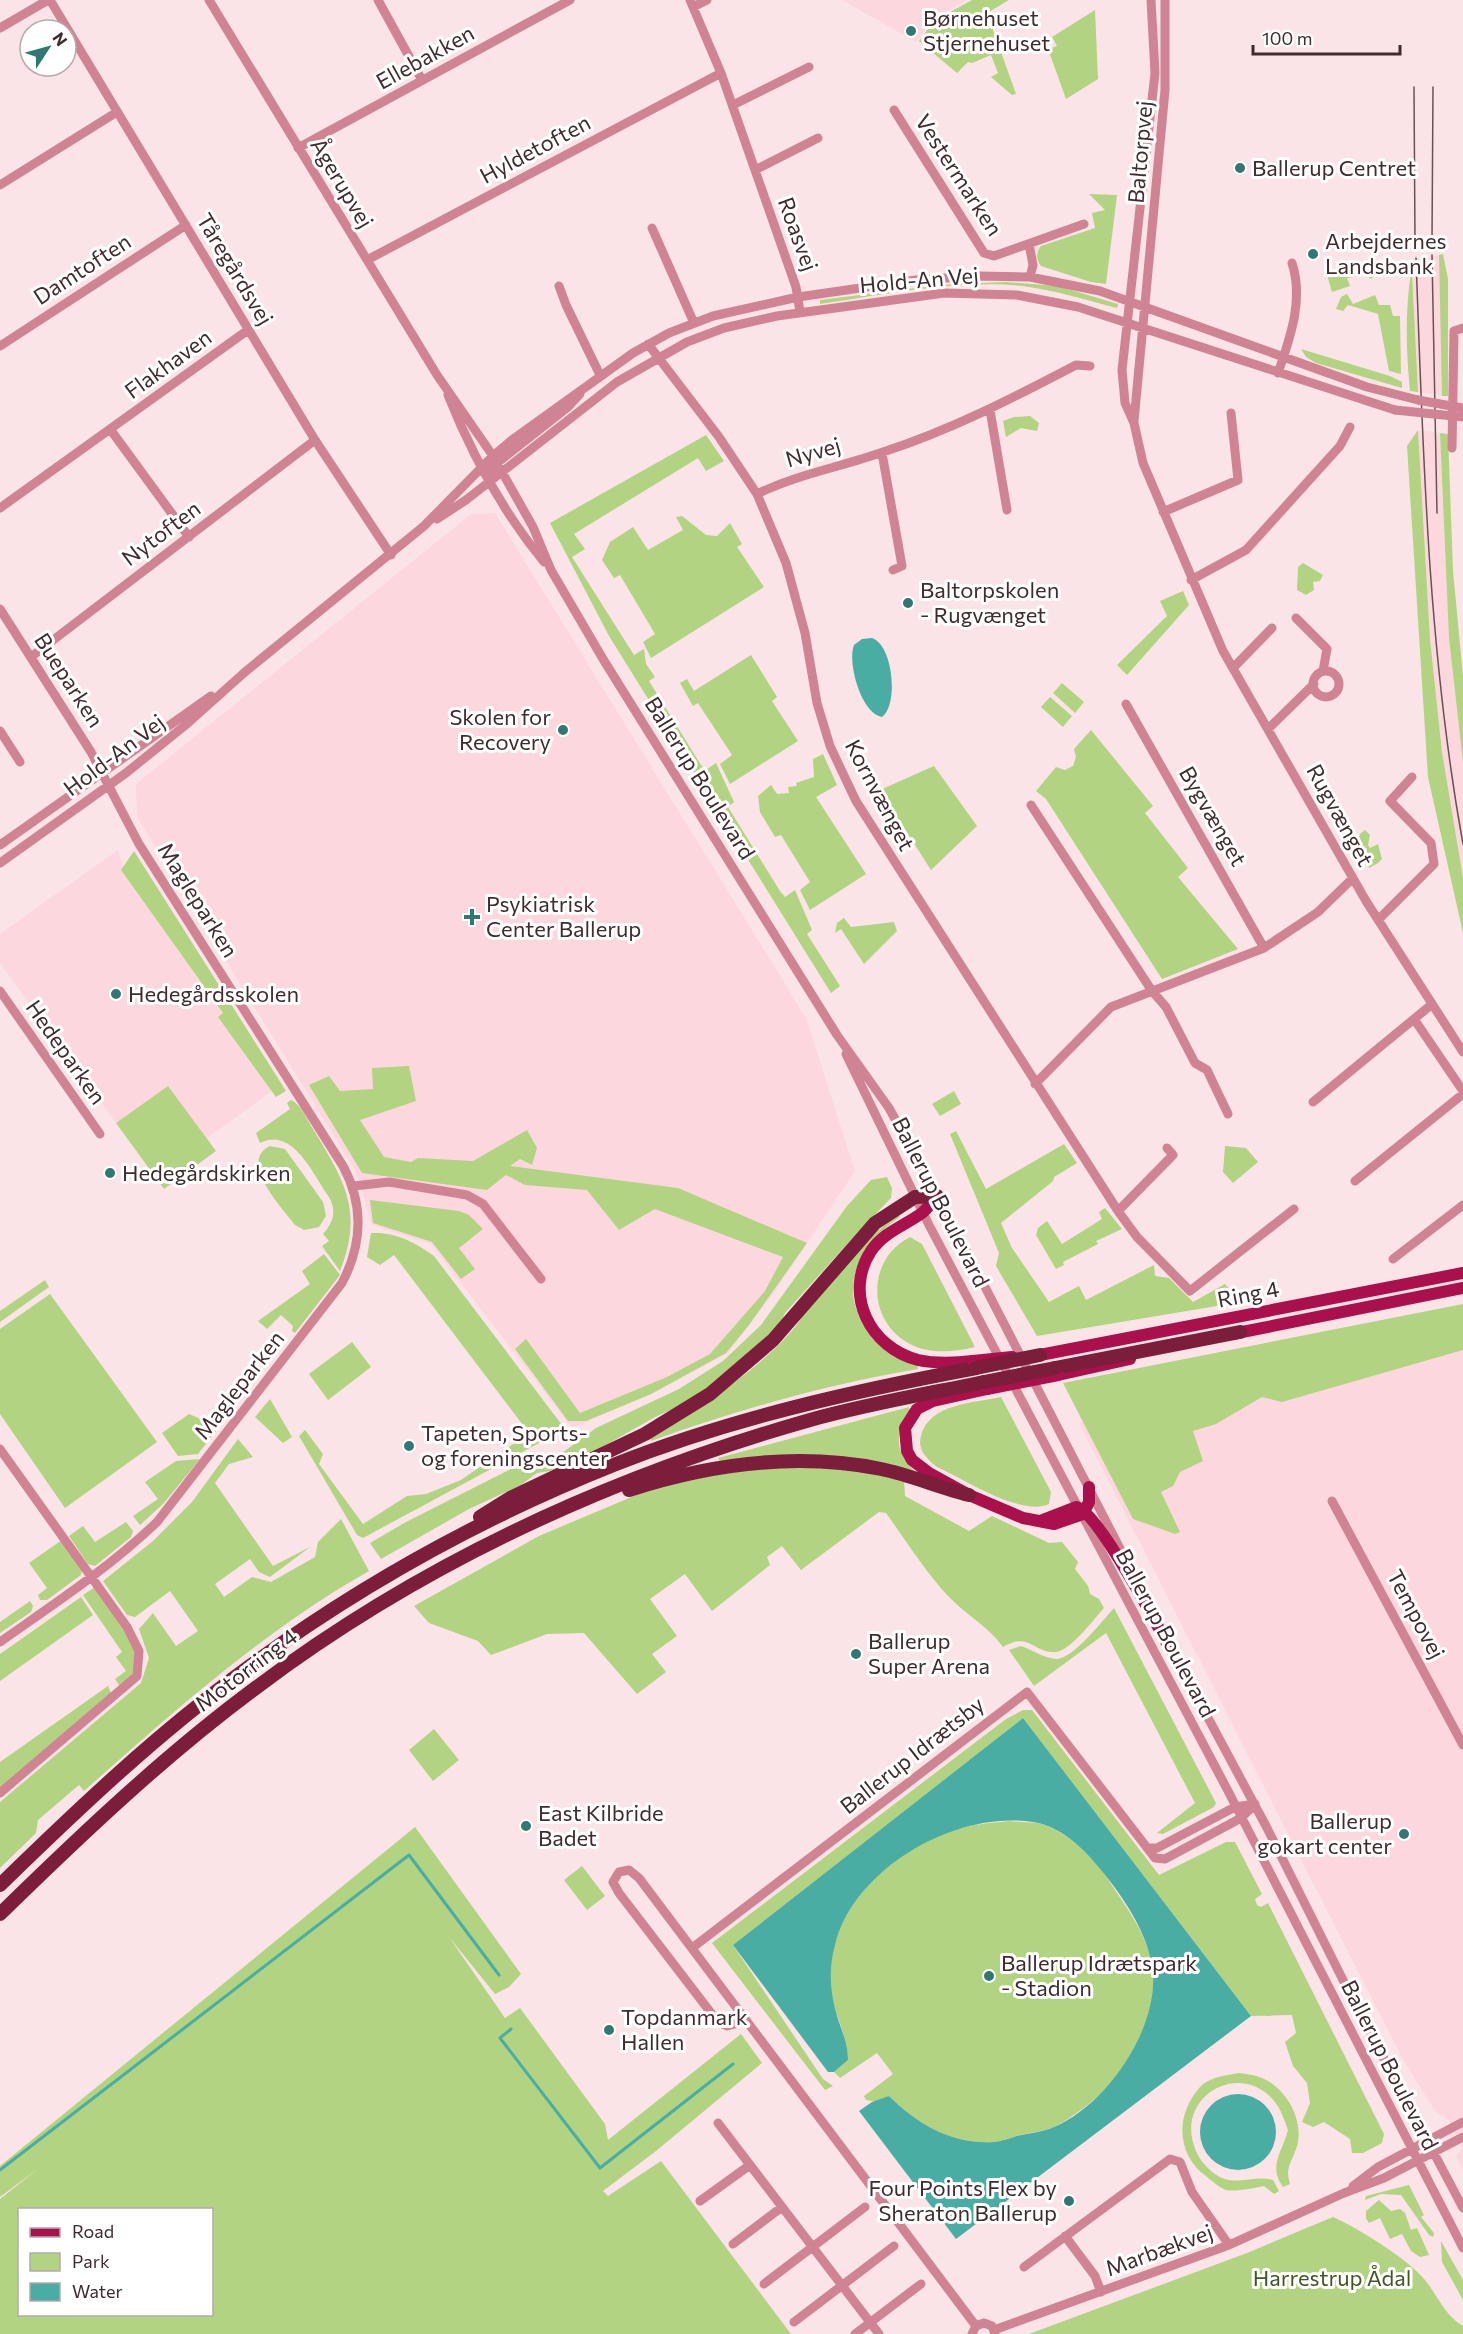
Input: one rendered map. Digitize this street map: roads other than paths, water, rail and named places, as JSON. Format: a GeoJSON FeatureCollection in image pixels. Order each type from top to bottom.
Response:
{"type":"FeatureCollection","features":[{"type":"Feature","properties":{"kind":"highway"},"geometry":{"type":"LineString","coordinates":[[442,1545],[512,1497],[645,1434],[710,1394],[773,1340],[875,1223],[915,1197],[938,1196]]}},
{"type":"Feature","properties":{"kind":"highway"},"geometry":{"type":"LineString","coordinates":[[555,1512],[694,1456],[844,1411],[1057,1372],[1240,1332]]}},
{"type":"Feature","properties":{"kind":"highway"},"geometry":{"type":"LineString","coordinates":[[442,1545],[551,1491],[687,1438],[824,1400],[974,1364],[1044,1355]]}},
{"type":"Feature","properties":{"kind":"highway"},"geometry":{"type":"LineString","coordinates":[[555,1512],[678,1474],[747,1463],[810,1461],[882,1469],[969,1495]]}},
{"type":"Feature","properties":{"kind":"highway","name":"Motorring 4"},"geometry":{"type":"LineString","coordinates":[[0,1914],[123,1798],[213,1720],[259,1685],[380,1604],[452,1563],[555,1512]]}},
{"type":"Feature","properties":{"kind":"highway","name":"Motorring 4"},"geometry":{"type":"LineString","coordinates":[[0,1885],[146,1750],[245,1670],[312,1623],[442,1545]]}},
{"type":"Feature","properties":{"kind":"main road"},"geometry":{"type":"LineString","coordinates":[[938,1196],[923,1212],[886,1234],[870,1253],[859,1291],[865,1316],[876,1335],[891,1348],[909,1357],[974,1364]]}},
{"type":"Feature","properties":{"kind":"main road","name":"Ring 4"},"geometry":{"type":"LineString","coordinates":[[1044,1355],[1463,1273]]}},
{"type":"Feature","properties":{"kind":"main road","name":"Ring 4"},"geometry":{"type":"LineString","coordinates":[[1240,1332],[1463,1288]]}},
{"type":"Feature","properties":{"kind":"main road"},"geometry":{"type":"LineString","coordinates":[[986,1386],[924,1404],[913,1414],[905,1428],[904,1440],[912,1460],[928,1473],[969,1495],[1023,1518],[1054,1524],[1081,1512],[1089,1502],[1089,1487]]}},
{"type":"Feature","properties":{"kind":"main road"},"geometry":{"type":"LineString","coordinates":[[1081,1512],[1102,1531],[1171,1650]]}},
{"type":"Feature","properties":{"kind":"street"},"geometry":{"type":"LineString","coordinates":[[0,28],[49,0]]}},
{"type":"Feature","properties":{"kind":"street","name":"Tåregårdsvej"},"geometry":{"type":"LineString","coordinates":[[49,0],[315,440],[391,555]]}},
{"type":"Feature","properties":{"kind":"street","name":"Ågerupvej"},"geometry":{"type":"LineString","coordinates":[[209,0],[367,260],[497,464]]}},
{"type":"Feature","properties":{"kind":"street"},"geometry":{"type":"LineString","coordinates":[[378,0],[422,80]]}},
{"type":"Feature","properties":{"kind":"street","name":"Ellebakken"},"geometry":{"type":"LineString","coordinates":[[298,148],[570,0]]}},
{"type":"Feature","properties":{"kind":"street"},"geometry":{"type":"LineString","coordinates":[[691,3],[706,0]]}},
{"type":"Feature","properties":{"kind":"street","name":"Baltorpvej"},"geometry":{"type":"LineString","coordinates":[[1127,322],[1155,73],[1151,0]]}},
{"type":"Feature","properties":{"kind":"street","name":"Baltorpvej"},"geometry":{"type":"LineString","coordinates":[[1144,328],[1165,90],[1165,0]]}},
{"type":"Feature","properties":{"kind":"street","name":"Roasvej"},"geometry":{"type":"LineString","coordinates":[[691,3],[733,105],[798,297],[800,312]]}},
{"type":"Feature","properties":{"kind":"street"},"geometry":{"type":"LineString","coordinates":[[733,105],[809,67]]}},
{"type":"Feature","properties":{"kind":"street","name":"Hyldetoften"},"geometry":{"type":"LineString","coordinates":[[367,260],[721,73]]}},
{"type":"Feature","properties":{"kind":"street","name":"Vestermarken"},"geometry":{"type":"LineString","coordinates":[[894,110],[984,253],[994,256],[1084,224]]}},
{"type":"Feature","properties":{"kind":"street"},"geometry":{"type":"LineString","coordinates":[[0,185],[117,112]]}},
{"type":"Feature","properties":{"kind":"street"},"geometry":{"type":"LineString","coordinates":[[755,170],[818,138]]}},
{"type":"Feature","properties":{"kind":"street","name":"Damtoften"},"geometry":{"type":"LineString","coordinates":[[0,346],[186,225]]}},
{"type":"Feature","properties":{"kind":"street"},"geometry":{"type":"LineString","coordinates":[[651,228],[694,323]]}},
{"type":"Feature","properties":{"kind":"street","name":"Vestermarken"},"geometry":{"type":"LineString","coordinates":[[1029,244],[1032,265],[1030,277]]}},
{"type":"Feature","properties":{"kind":"street"},"geometry":{"type":"LineString","coordinates":[[1278,373],[1297,303],[1296,275],[1292,263]]}},
{"type":"Feature","properties":{"kind":"street","name":"Hold-An Vej"},"geometry":{"type":"LineString","coordinates":[[424,526],[490,482],[497,464],[597,377],[648,344],[694,323],[754,305],[926,280],[978,276],[1030,277],[1075,285],[1146,307],[1396,396],[1463,408]]}},
{"type":"Feature","properties":{"kind":"street"},"geometry":{"type":"LineString","coordinates":[[559,286],[597,377]]}},
{"type":"Feature","properties":{"kind":"street","name":"Hold-An Vej"},"geometry":{"type":"LineString","coordinates":[[0,863],[108,786],[188,723],[245,672],[391,555],[483,468],[497,464],[659,356],[724,328],[800,312],[944,293],[973,292],[1051,300],[1127,322],[1395,410],[1463,417]]}},
{"type":"Feature","properties":{"kind":"street","name":"Rugvænget"},"geometry":{"type":"LineString","coordinates":[[1127,322],[1122,370],[1125,403],[1134,423],[1143,463],[1191,580],[1233,668],[1353,878],[1431,1005],[1463,1052]]}},
{"type":"Feature","properties":{"kind":"street","name":"Rugvænget"},"geometry":{"type":"LineString","coordinates":[[1134,423],[1144,328]]}},
{"type":"Feature","properties":{"kind":"street"},"geometry":{"type":"LineString","coordinates":[[1452,448],[1454,331],[1463,328]]}},
{"type":"Feature","properties":{"kind":"street","name":"Flakhaven"},"geometry":{"type":"LineString","coordinates":[[0,508],[248,330]]}},
{"type":"Feature","properties":{"kind":"street","name":"Kornvænget"},"geometry":{"type":"LineString","coordinates":[[648,344],[719,436],[757,494],[786,563],[805,633],[817,703],[839,768],[856,801],[1035,1084],[1137,1237],[1190,1291],[1294,1209]]}},
{"type":"Feature","properties":{"kind":"street","name":"Nyvej"},"geometry":{"type":"LineString","coordinates":[[757,494],[787,479],[882,453],[990,410],[1076,365],[1090,366]]}},
{"type":"Feature","properties":{"kind":"street","name":"Ågerupvej"},"geometry":{"type":"LineString","coordinates":[[444,384],[490,482]]}},
{"type":"Feature","properties":{"kind":"street"},"geometry":{"type":"LineString","coordinates":[[990,410],[1007,510]]}},
{"type":"Feature","properties":{"kind":"street"},"geometry":{"type":"LineString","coordinates":[[1163,512],[1238,480],[1231,413]]}},
{"type":"Feature","properties":{"kind":"street"},"geometry":{"type":"LineString","coordinates":[[1191,580],[1246,550],[1340,447],[1350,427]]}},
{"type":"Feature","properties":{"kind":"street"},"geometry":{"type":"LineString","coordinates":[[110,429],[189,537]]}},
{"type":"Feature","properties":{"kind":"street","name":"Nytoften"},"geometry":{"type":"LineString","coordinates":[[31,657],[315,440]]}},
{"type":"Feature","properties":{"kind":"street"},"geometry":{"type":"LineString","coordinates":[[882,453],[902,566],[893,570]]}},
{"type":"Feature","properties":{"kind":"street","name":"Ballerup Boulevard"},"geometry":{"type":"LineString","coordinates":[[497,464],[533,527],[551,570],[630,704],[837,1035],[877,1088],[938,1196],[1171,1650],[1255,1804],[1356,2006],[1463,2208]]}},
{"type":"Feature","properties":{"kind":"street","name":"Ballerup Boulevard"},"geometry":{"type":"LineString","coordinates":[[490,482],[521,534],[551,570]]}},
{"type":"Feature","properties":{"kind":"street","name":"Bueparken"},"geometry":{"type":"LineString","coordinates":[[0,609],[76,727],[108,786]]}},
{"type":"Feature","properties":{"kind":"street"},"geometry":{"type":"LineString","coordinates":[[1296,618],[1327,649],[1323,671]]}},
{"type":"Feature","properties":{"kind":"street"},"geometry":{"type":"LineString","coordinates":[[1233,668],[1272,628]]}},
{"type":"Feature","properties":{"kind":"street"},"geometry":{"type":"LineString","coordinates":[[1268,729],[1314,684],[1316,676],[1323,671],[1331,672],[1337,677],[1339,685],[1336,692],[1329,696],[1320,695],[1314,684]]}},
{"type":"Feature","properties":{"kind":"street","name":"Hold-An Vej"},"geometry":{"type":"LineString","coordinates":[[0,845],[245,672]]}},
{"type":"Feature","properties":{"kind":"street","name":"Bygvænget"},"geometry":{"type":"LineString","coordinates":[[1126,704],[1264,948]]}},
{"type":"Feature","properties":{"kind":"street"},"geometry":{"type":"LineString","coordinates":[[0,731],[20,762]]}},
{"type":"Feature","properties":{"kind":"street"},"geometry":{"type":"LineString","coordinates":[[1378,920],[1434,864],[1431,843],[1390,801],[1412,777]]}},
{"type":"Feature","properties":{"kind":"street","name":"Magleparken"},"geometry":{"type":"LineString","coordinates":[[0,1642],[91,1578],[157,1522],[342,1283],[354,1260],[359,1228],[359,1208],[354,1186],[139,844],[108,786]]}},
{"type":"Feature","properties":{"kind":"street"},"geometry":{"type":"LineString","coordinates":[[1031,806],[1152,991],[1166,1007],[1195,1064],[1207,1070],[1228,1114]]}},
{"type":"Feature","properties":{"kind":"street"},"geometry":{"type":"LineString","coordinates":[[1035,1084],[1111,1007],[1264,948],[1318,912],[1353,878]]}},
{"type":"Feature","properties":{"kind":"street","name":"Hedeparken"},"geometry":{"type":"LineString","coordinates":[[0,992],[100,1134]]}},
{"type":"Feature","properties":{"kind":"street"},"geometry":{"type":"LineString","coordinates":[[1313,1102],[1431,1005]]}},
{"type":"Feature","properties":{"kind":"street"},"geometry":{"type":"LineString","coordinates":[[1355,1181],[1463,1093],[1414,1019]]}},
{"type":"Feature","properties":{"kind":"street","name":"Ballerup Boulevard"},"geometry":{"type":"LineString","coordinates":[[837,1035],[915,1197],[1241,1818],[1463,2248]]}},
{"type":"Feature","properties":{"kind":"street"},"geometry":{"type":"LineString","coordinates":[[1118,1211],[1173,1155],[1167,1148]]}},
{"type":"Feature","properties":{"kind":"street"},"geometry":{"type":"LineString","coordinates":[[354,1186],[389,1182],[466,1195],[483,1204],[540,1279]]}},
{"type":"Feature","properties":{"kind":"street"},"geometry":{"type":"LineString","coordinates":[[1393,1259],[1463,1205]]}},
{"type":"Feature","properties":{"kind":"street"},"geometry":{"type":"LineString","coordinates":[[0,1449],[127,1627],[140,1651],[137,1676],[0,1793]]}},
{"type":"Feature","properties":{"kind":"street","name":"Tempovej"},"geometry":{"type":"LineString","coordinates":[[1332,1501],[1463,1745]]}},
{"type":"Feature","properties":{"kind":"street","name":"Ballerup Idrætsby"},"geometry":{"type":"LineString","coordinates":[[692,1948],[1027,1692],[1147,1848]]}},
{"type":"Feature","properties":{"kind":"street"},"geometry":{"type":"LineString","coordinates":[[1147,1848],[1157,1848],[1235,1807],[1255,1804]]}},
{"type":"Feature","properties":{"kind":"street"},"geometry":{"type":"LineString","coordinates":[[1147,1848],[1160,1861],[1241,1818],[1255,1804]]}},
{"type":"Feature","properties":{"kind":"street"},"geometry":{"type":"LineString","coordinates":[[747,2021],[726,2026],[718,2022],[619,1893],[613,1882],[619,1872],[624,1869],[634,1872],[747,2021],[974,2330],[988,2324],[995,2332]]}},
{"type":"Feature","properties":{"kind":"street"},"geometry":{"type":"LineString","coordinates":[[1428,2140],[1463,2122]]}},
{"type":"Feature","properties":{"kind":"street"},"geometry":{"type":"LineString","coordinates":[[718,2123],[879,2334]]}},
{"type":"Feature","properties":{"kind":"street"},"geometry":{"type":"LineString","coordinates":[[1434,2152],[1463,2137]]}},
{"type":"Feature","properties":{"kind":"street","name":"Marbækvej"},"geometry":{"type":"LineString","coordinates":[[1344,2193],[1378,2167],[1428,2140]]}},
{"type":"Feature","properties":{"kind":"street","name":"Marbækvej"},"geometry":{"type":"LineString","coordinates":[[995,2332],[1229,2245],[1344,2193],[1384,2178],[1434,2152]]}},
{"type":"Feature","properties":{"kind":"street","name":"Marbækvej"},"geometry":{"type":"LineString","coordinates":[[1023,2267],[1168,2159],[1174,2158],[1180,2162],[1192,2192],[1229,2245]]}},
{"type":"Feature","properties":{"kind":"street"},"geometry":{"type":"LineString","coordinates":[[700,2201],[750,2165]]}},
{"type":"Feature","properties":{"kind":"street"},"geometry":{"type":"LineString","coordinates":[[734,2244],[782,2207]]}},
{"type":"Feature","properties":{"kind":"street"},"geometry":{"type":"LineString","coordinates":[[764,2284],[865,2207]]}},
{"type":"Feature","properties":{"kind":"street","name":"Marbækvej"},"geometry":{"type":"LineString","coordinates":[[1065,2236],[1095,2276],[1101,2292]]}},
{"type":"Feature","properties":{"kind":"street"},"geometry":{"type":"LineString","coordinates":[[794,2322],[894,2246]]}},
{"type":"Feature","properties":{"kind":"street"},"geometry":{"type":"LineString","coordinates":[[855,2334],[921,2284]]}},
{"type":"Feature","properties":{"kind":"water"},"geometry":{"type":"Polygon","coordinates":[[[872,638],[885,651],[891,675],[891,700],[882,717],[874,714],[862,697],[852,663],[854,645],[862,639],[872,638]]]}},
{"type":"Feature","properties":{"kind":"water"},"geometry":{"type":"Polygon","coordinates":[[[1023,1718],[1251,2016],[956,2239],[859,2111],[872,2102],[889,2096],[911,2115],[937,2131],[964,2140],[994,2142],[1054,2127],[1092,2102],[1109,2084],[1137,2043],[1152,1998],[1153,1976],[1147,1945],[1133,1915],[1115,1888],[1077,1844],[1062,1833],[1038,1823],[1008,1820],[976,1824],[945,1834],[914,1849],[887,1868],[864,1891],[846,1917],[835,1945],[831,1964],[832,1991],[848,2060],[834,2072],[828,2072],[733,1945],[1023,1718]]]}},
{"type":"Feature","properties":{"kind":"water"},"geometry":{"type":"Polygon","coordinates":[[[1238,2094],[1252,2097],[1265,2105],[1273,2118],[1276,2132],[1273,2146],[1265,2159],[1252,2167],[1238,2170],[1224,2167],[1211,2159],[1203,2146],[1200,2132],[1203,2118],[1211,2105],[1224,2097],[1238,2094]]]}},
{"type":"Feature","properties":{"kind":"waterway"},"geometry":{"type":"LineString","coordinates":[[0,2170],[409,1855],[499,1975]]}},
{"type":"Feature","properties":{"kind":"waterway"},"geometry":{"type":"LineString","coordinates":[[511,2029],[500,2038],[600,2168],[733,2064]]}},
{"type":"Feature","properties":{"kind":"tram line"},"geometry":{"type":"LineString","coordinates":[[1414,87],[1415,242]]}},
{"type":"Feature","properties":{"kind":"tram line"},"geometry":{"type":"LineString","coordinates":[[1432,239],[1433,87]]}},
{"type":"Feature","properties":{"kind":"tram line"},"geometry":{"type":"LineString","coordinates":[[1432,255],[1437,513]]}},
{"type":"Feature","properties":{"kind":"tram line"},"geometry":{"type":"LineString","coordinates":[[1416,258],[1429,552],[1442,698],[1463,844]]}},
{"type":"Feature","properties":{"kind":"place","name":"Børnehuset Stjernehuset"},"geometry":{"type":"Point","coordinates":[911,31]}},
{"type":"Feature","properties":{"kind":"place","name":"Ballerup Centret"},"geometry":{"type":"Point","coordinates":[1240,168]}},
{"type":"Feature","properties":{"kind":"place","name":"Arbejdernes Landsbank"},"geometry":{"type":"Point","coordinates":[1313,254]}},
{"type":"Feature","properties":{"kind":"place","name":"Baltorpskolen - Rugvænget"},"geometry":{"type":"Point","coordinates":[908,603]}},
{"type":"Feature","properties":{"kind":"place","name":"Skolen for Recovery"},"geometry":{"type":"Point","coordinates":[563,730]}},
{"type":"Feature","properties":{"kind":"place","name":"Psykiatrisk Center Ballerup"},"geometry":{"type":"Point","coordinates":[472,917]}},
{"type":"Feature","properties":{"kind":"place","name":"Hedegårdsskolen"},"geometry":{"type":"Point","coordinates":[116,994]}},
{"type":"Feature","properties":{"kind":"place","name":"Hedegårdskirken"},"geometry":{"type":"Point","coordinates":[110,1173]}},
{"type":"Feature","properties":{"kind":"place","name":"Tapeten, Sports- og foreningscenter"},"geometry":{"type":"Point","coordinates":[409,1446]}},
{"type":"Feature","properties":{"kind":"place","name":"Ballerup Super Arena"},"geometry":{"type":"Point","coordinates":[856,1654]}},
{"type":"Feature","properties":{"kind":"place","name":"East Kilbride Badet"},"geometry":{"type":"Point","coordinates":[526,1826]}},
{"type":"Feature","properties":{"kind":"place","name":"Ballerup gokart center"},"geometry":{"type":"Point","coordinates":[1404,1834]}},
{"type":"Feature","properties":{"kind":"place","name":"Ballerup Idrætspark - Stadion"},"geometry":{"type":"Point","coordinates":[989,1976]}},
{"type":"Feature","properties":{"kind":"place","name":"Topdanmark Hallen"},"geometry":{"type":"Point","coordinates":[609,2030]}},
{"type":"Feature","properties":{"kind":"place","name":"Four Points Flex by Sheraton Ballerup"},"geometry":{"type":"Point","coordinates":[1069,2201]}},
{"type":"Feature","properties":{"kind":"park label","name":"Harrestrup Ådal"},"geometry":{"type":"Point","coordinates":[1332,2278]}}]}
